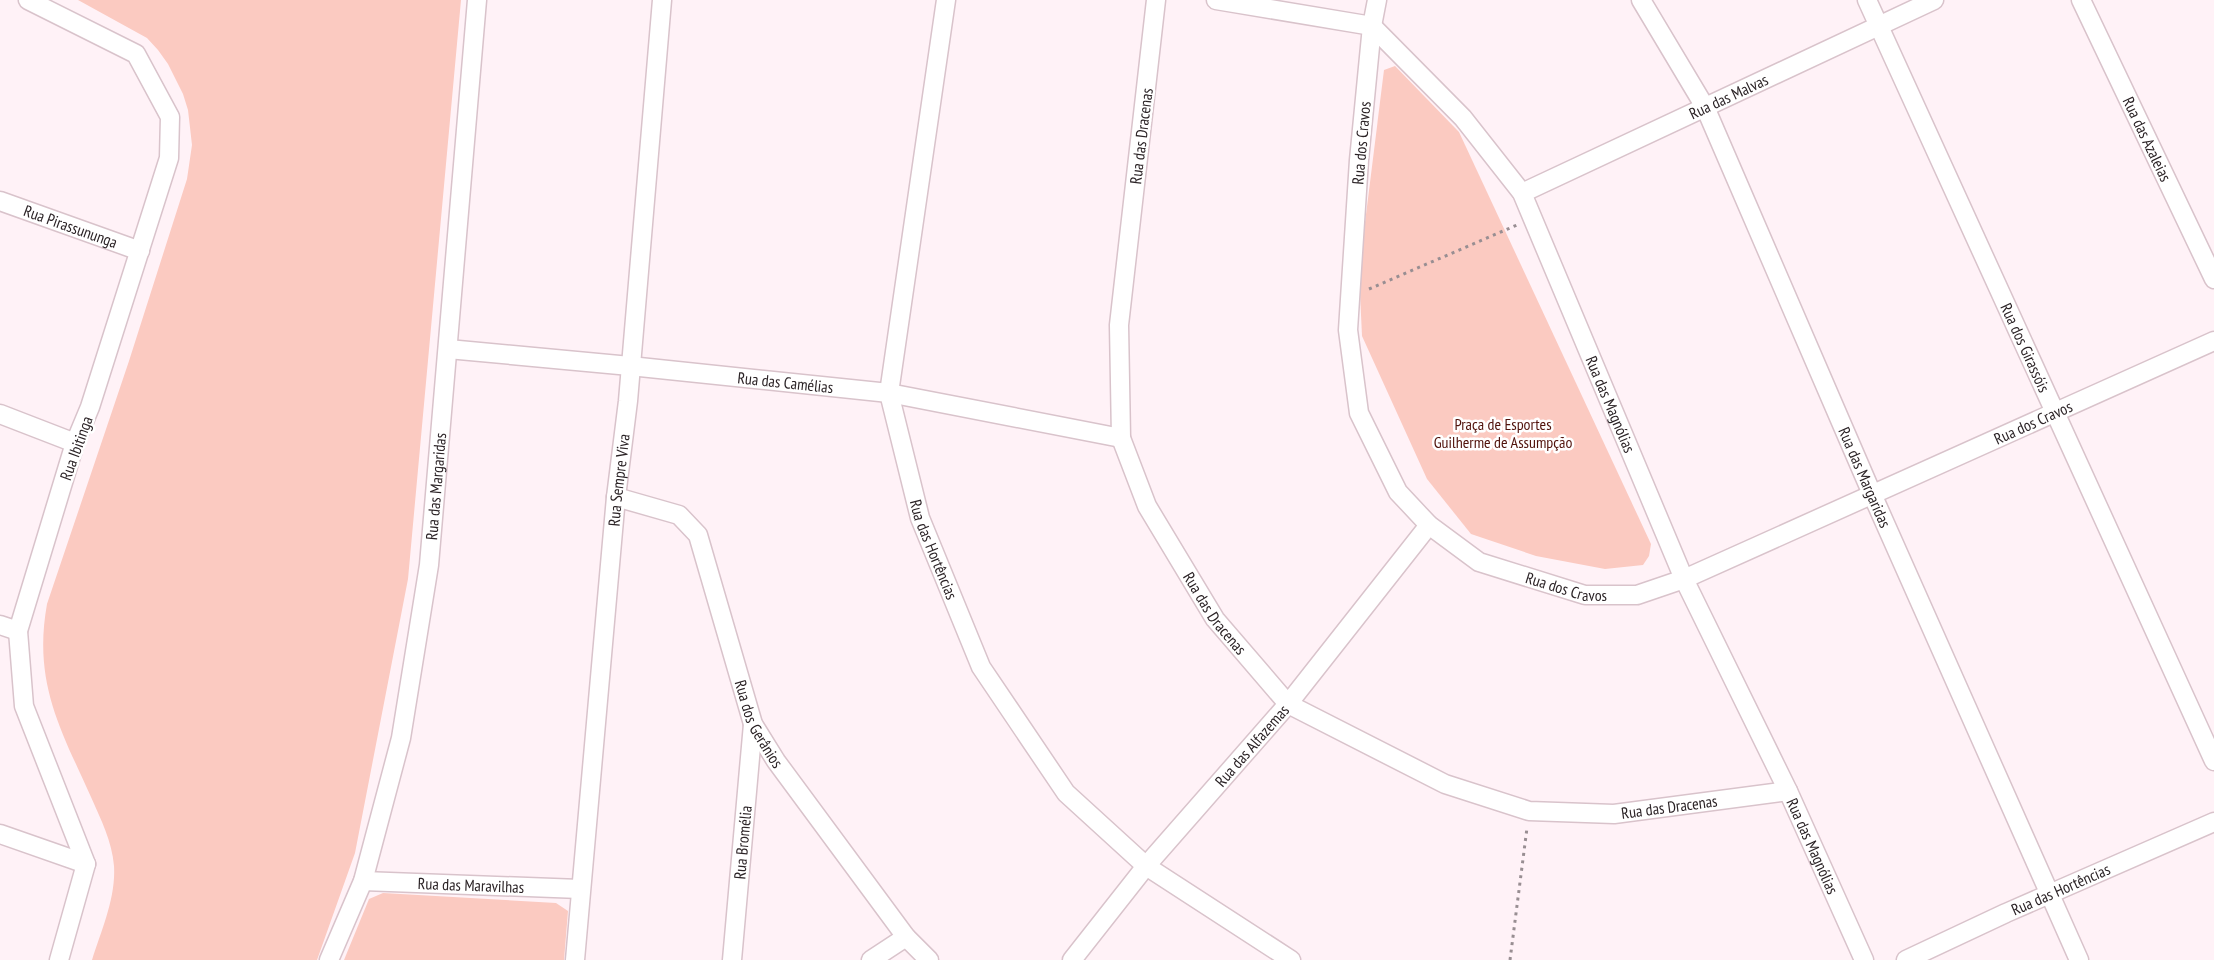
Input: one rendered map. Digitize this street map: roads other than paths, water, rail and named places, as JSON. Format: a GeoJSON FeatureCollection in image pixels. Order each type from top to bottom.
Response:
{"type":"FeatureCollection","features":[{"type":"Feature","properties":{"kind":"street","name":"Rua Ibitinga"},"geometry":{"type":"LineString","coordinates":[[28,0],[136,54],[170,117],[169,158],[90,407],[75,443],[18,631],[24,706],[86,864]]}},
{"type":"Feature","properties":{"kind":"street","name":"Rua das Margaridas"},"geometry":{"type":"LineString","coordinates":[[329,960],[363,881],[401,738],[429,565],[477,0]]}},
{"type":"Feature","properties":{"kind":"street","name":"Rua Sempre Viva"},"geometry":{"type":"LineString","coordinates":[[575,960],[616,497],[628,401],[662,0]]}},
{"type":"Feature","properties":{"kind":"street","name":"Rua das Hortências"},"geometry":{"type":"LineString","coordinates":[[946,0],[889,393],[920,518],[981,667],[1066,793],[1146,866],[1291,960]]}},
{"type":"Feature","properties":{"kind":"street","name":"Rua das Dracenas"},"geometry":{"type":"LineString","coordinates":[[1156,0],[1119,325],[1121,438],[1147,506],[1215,619],[1288,704],[1445,784],[1529,811],[1614,814],[1788,791]]}},
{"type":"Feature","properties":{"kind":"street"},"geometry":{"type":"LineString","coordinates":[[1216,0],[1372,26]]}},
{"type":"Feature","properties":{"kind":"street","name":"Rua dos Cravos"},"geometry":{"type":"LineString","coordinates":[[1377,0],[1372,26],[1359,160],[1348,330],[1359,413],[1398,492],[1429,525],[1479,562],[1585,595],[1637,595],[1684,579],[2214,341]]}},
{"type":"Feature","properties":{"kind":"street","name":"Rua das Margaridas"},"geometry":{"type":"LineString","coordinates":[[1641,0],[1705,108],[1872,494],[2079,960]]}},
{"type":"Feature","properties":{"kind":"street","name":"Rua dos Girassóis"},"geometry":{"type":"LineString","coordinates":[[1868,0],[2214,761]]}},
{"type":"Feature","properties":{"kind":"street","name":"Rua das Malvas"},"geometry":{"type":"LineString","coordinates":[[1522,193],[1934,0]]}},
{"type":"Feature","properties":{"kind":"street","name":"Rua das Azaleias"},"geometry":{"type":"LineString","coordinates":[[2081,0],[2214,279]]}},
{"type":"Feature","properties":{"kind":"street","name":"Rua das Magnólias"},"geometry":{"type":"LineString","coordinates":[[1372,26],[1463,118],[1522,193],[1684,579],[1788,791],[1864,960]]}},
{"type":"Feature","properties":{"kind":"street","name":"Rua Pirassununga"},"geometry":{"type":"LineString","coordinates":[[0,201],[140,251]]}},
{"type":"Feature","properties":{"kind":"street","name":"Rua das Camélias"},"geometry":{"type":"LineString","coordinates":[[448,349],[889,393],[1121,438]]}},
{"type":"Feature","properties":{"kind":"street"},"geometry":{"type":"LineString","coordinates":[[0,414],[75,443]]}},
{"type":"Feature","properties":{"kind":"street","name":"Rua dos Gerânios"},"geometry":{"type":"LineString","coordinates":[[616,497],[679,514],[698,535],[753,724],[776,761],[906,937],[929,960]]}},
{"type":"Feature","properties":{"kind":"street","name":"Rua das Alfazemas"},"geometry":{"type":"LineString","coordinates":[[1072,960],[1146,866],[1288,704],[1429,525]]}},
{"type":"Feature","properties":{"kind":"street"},"geometry":{"type":"LineString","coordinates":[[0,625],[18,631]]}},
{"type":"Feature","properties":{"kind":"street","name":"Rua Bromélia"},"geometry":{"type":"LineString","coordinates":[[732,960],[753,724]]}},
{"type":"Feature","properties":{"kind":"street","name":"Rua das Hortências"},"geometry":{"type":"LineString","coordinates":[[1906,960],[2006,913],[2214,822]]}},
{"type":"Feature","properties":{"kind":"street"},"geometry":{"type":"LineString","coordinates":[[0,834],[86,864],[59,960]]}},
{"type":"Feature","properties":{"kind":"street","name":"Rua das Maravilhas"},"geometry":{"type":"LineString","coordinates":[[363,881],[580,889]]}},
{"type":"Feature","properties":{"kind":"street"},"geometry":{"type":"LineString","coordinates":[[871,960],[906,937]]}},
{"type":"Feature","properties":{"kind":"park label","name":"Praça de Esportes Guilherme de Assumpção"},"geometry":{"type":"Point","coordinates":[1503,433]}}]}
